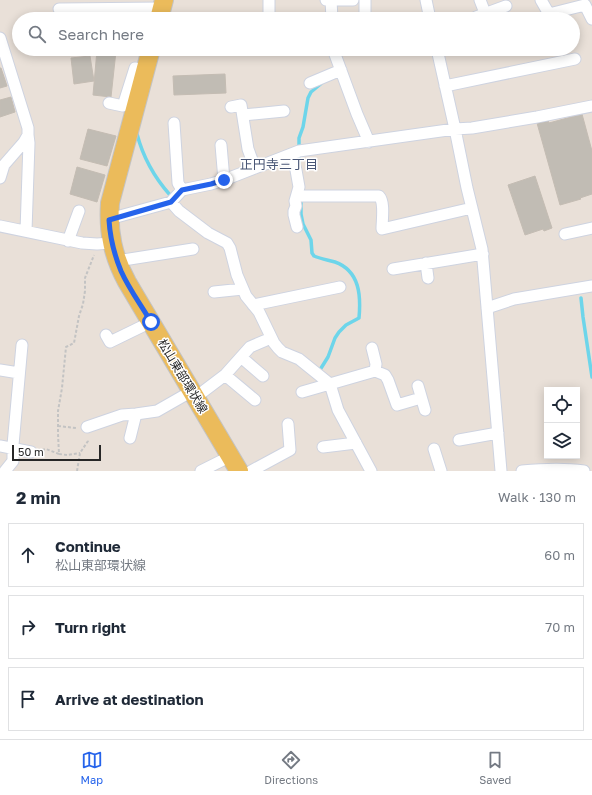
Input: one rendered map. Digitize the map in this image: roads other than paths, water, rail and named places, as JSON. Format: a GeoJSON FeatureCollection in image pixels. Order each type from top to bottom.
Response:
{"type":"FeatureCollection","features":[{"type":"Feature","properties":{"kind":"main road","name":"松山東部環状線"},"geometry":{"type":"LineString","coordinates":[[149,56],[110,203],[109,220],[104,244],[117,261],[127,282],[235,464]]}},
{"type":"Feature","properties":{"kind":"street"},"geometry":{"type":"LineString","coordinates":[[269,0],[269,12]]}},
{"type":"Feature","properties":{"kind":"street"},"geometry":{"type":"LineString","coordinates":[[326,0],[353,0]]}},
{"type":"Feature","properties":{"kind":"street"},"geometry":{"type":"LineString","coordinates":[[331,0],[332,12]]}},
{"type":"Feature","properties":{"kind":"street"},"geometry":{"type":"LineString","coordinates":[[365,0],[365,12]]}},
{"type":"Feature","properties":{"kind":"street"},"geometry":{"type":"LineString","coordinates":[[426,0],[429,12]]}},
{"type":"Feature","properties":{"kind":"street"},"geometry":{"type":"LineString","coordinates":[[480,0],[481,12]]}},
{"type":"Feature","properties":{"kind":"street"},"geometry":{"type":"LineString","coordinates":[[542,0],[548,12]]}},
{"type":"Feature","properties":{"kind":"street"},"geometry":{"type":"LineString","coordinates":[[557,12],[585,5],[592,19]]}},
{"type":"Feature","properties":{"kind":"street"},"geometry":{"type":"LineString","coordinates":[[489,12],[506,6]]}},
{"type":"Feature","properties":{"kind":"street"},"geometry":{"type":"LineString","coordinates":[[59,9],[67,12]]}},
{"type":"Feature","properties":{"kind":"street"},"geometry":{"type":"LineString","coordinates":[[109,12],[162,9]]}},
{"type":"Feature","properties":{"kind":"street"},"geometry":{"type":"LineString","coordinates":[[0,38],[28,128],[29,143],[26,232]]}},
{"type":"Feature","properties":{"kind":"street"},"geometry":{"type":"LineString","coordinates":[[336,56],[369,142]]}},
{"type":"Feature","properties":{"kind":"street"},"geometry":{"type":"LineString","coordinates":[[439,56],[483,254],[501,471]]}},
{"type":"Feature","properties":{"kind":"street"},"geometry":{"type":"LineString","coordinates":[[445,86],[575,59]]}},
{"type":"Feature","properties":{"kind":"street"},"geometry":{"type":"LineString","coordinates":[[109,103],[123,106],[135,68],[145,70]]}},
{"type":"Feature","properties":{"kind":"street"},"geometry":{"type":"LineString","coordinates":[[310,83],[341,70]]}},
{"type":"Feature","properties":{"kind":"street"},"geometry":{"type":"LineString","coordinates":[[231,107],[241,105],[248,148],[255,168]]}},
{"type":"Feature","properties":{"kind":"street"},"geometry":{"type":"LineString","coordinates":[[109,220],[171,202],[182,190],[224,180],[299,151],[455,129],[472,128],[592,106]]}},
{"type":"Feature","properties":{"kind":"street"},"geometry":{"type":"LineString","coordinates":[[243,115],[284,111]]}},
{"type":"Feature","properties":{"kind":"street"},"geometry":{"type":"LineString","coordinates":[[174,123],[178,183],[182,190]]}},
{"type":"Feature","properties":{"kind":"street"},"geometry":{"type":"LineString","coordinates":[[0,178],[4,164],[24,142],[28,135]]}},
{"type":"Feature","properties":{"kind":"street"},"geometry":{"type":"LineString","coordinates":[[221,145],[224,180]]}},
{"type":"Feature","properties":{"kind":"street"},"geometry":{"type":"LineString","coordinates":[[291,154],[299,187],[294,211],[297,227]]}},
{"type":"Feature","properties":{"kind":"street"},"geometry":{"type":"LineString","coordinates":[[297,196],[379,196],[382,204],[382,229],[472,208]]}},
{"type":"Feature","properties":{"kind":"street"},"geometry":{"type":"LineString","coordinates":[[171,202],[179,211],[208,233],[227,243],[246,296],[259,312],[271,338],[282,352],[299,359],[330,384],[338,410],[371,471]]}},
{"type":"Feature","properties":{"kind":"street"},"geometry":{"type":"LineString","coordinates":[[68,241],[79,211]]}},
{"type":"Feature","properties":{"kind":"street"},"geometry":{"type":"LineString","coordinates":[[0,226],[82,244],[104,244]]}},
{"type":"Feature","properties":{"kind":"street"},"geometry":{"type":"LineString","coordinates":[[565,234],[592,228]]}},
{"type":"Feature","properties":{"kind":"street"},"geometry":{"type":"LineString","coordinates":[[117,261],[193,249]]}},
{"type":"Feature","properties":{"kind":"street"},"geometry":{"type":"LineString","coordinates":[[393,269],[483,254]]}},
{"type":"Feature","properties":{"kind":"street"},"geometry":{"type":"LineString","coordinates":[[426,263],[428,278]]}},
{"type":"Feature","properties":{"kind":"street"},"geometry":{"type":"LineString","coordinates":[[487,308],[514,299],[592,286]]}},
{"type":"Feature","properties":{"kind":"street"},"geometry":{"type":"LineString","coordinates":[[214,292],[243,289]]}},
{"type":"Feature","properties":{"kind":"street"},"geometry":{"type":"LineString","coordinates":[[253,305],[335,292]]}},
{"type":"Feature","properties":{"kind":"street"},"geometry":{"type":"LineString","coordinates":[[106,335],[110,342],[151,322]]}},
{"type":"Feature","properties":{"kind":"street"},"geometry":{"type":"LineString","coordinates":[[87,428],[122,415],[157,411],[194,394],[225,375],[250,347],[271,338]]}},
{"type":"Feature","properties":{"kind":"street"},"geometry":{"type":"LineString","coordinates":[[5,471],[13,461],[22,345]]}},
{"type":"Feature","properties":{"kind":"street"},"geometry":{"type":"LineString","coordinates":[[372,348],[376,364],[375,371]]}},
{"type":"Feature","properties":{"kind":"street"},"geometry":{"type":"LineString","coordinates":[[241,357],[263,376]]}},
{"type":"Feature","properties":{"kind":"street"},"geometry":{"type":"LineString","coordinates":[[0,370],[19,373]]}},
{"type":"Feature","properties":{"kind":"street"},"geometry":{"type":"LineString","coordinates":[[302,392],[375,371],[385,375],[397,405],[421,398]]}},
{"type":"Feature","properties":{"kind":"street"},"geometry":{"type":"LineString","coordinates":[[225,375],[255,400]]}},
{"type":"Feature","properties":{"kind":"street"},"geometry":{"type":"LineString","coordinates":[[418,386],[425,410]]}},
{"type":"Feature","properties":{"kind":"street"},"geometry":{"type":"LineString","coordinates":[[130,438],[136,414]]}},
{"type":"Feature","properties":{"kind":"street"},"geometry":{"type":"LineString","coordinates":[[251,471],[290,450],[288,424]]}},
{"type":"Feature","properties":{"kind":"street"},"geometry":{"type":"LineString","coordinates":[[459,440],[498,433]]}},
{"type":"Feature","properties":{"kind":"street"},"geometry":{"type":"LineString","coordinates":[[323,447],[356,442]]}},
{"type":"Feature","properties":{"kind":"street"},"geometry":{"type":"LineString","coordinates":[[0,446],[31,452]]}},
{"type":"Feature","properties":{"kind":"street"},"geometry":{"type":"LineString","coordinates":[[434,449],[441,471]]}},
{"type":"Feature","properties":{"kind":"street"},"geometry":{"type":"LineString","coordinates":[[202,471],[235,464]]}},
{"type":"Feature","properties":{"kind":"street"},"geometry":{"type":"LineString","coordinates":[[522,471],[544,468],[584,471]]}},
{"type":"Feature","properties":{"kind":"waterway"},"geometry":{"type":"LineString","coordinates":[[299,165],[299,138],[303,127],[308,98],[311,92],[323,82]]}},
{"type":"Feature","properties":{"kind":"waterway"},"geometry":{"type":"LineString","coordinates":[[137,134],[142,151],[150,166],[170,195]]}},
{"type":"Feature","properties":{"kind":"waterway"},"geometry":{"type":"LineString","coordinates":[[301,197],[301,214],[303,224],[311,240],[312,253],[314,256],[335,262],[350,271],[357,285],[360,301],[359,318],[346,325],[339,332],[335,338],[328,357],[318,373]]}},
{"type":"Feature","properties":{"kind":"waterway"},"geometry":{"type":"LineString","coordinates":[[581,298],[592,377]]}},
{"type":"Feature","properties":{"kind":"district","name":"正円寺三丁目"},"geometry":{"type":"Point","coordinates":[279,164]}}]}
